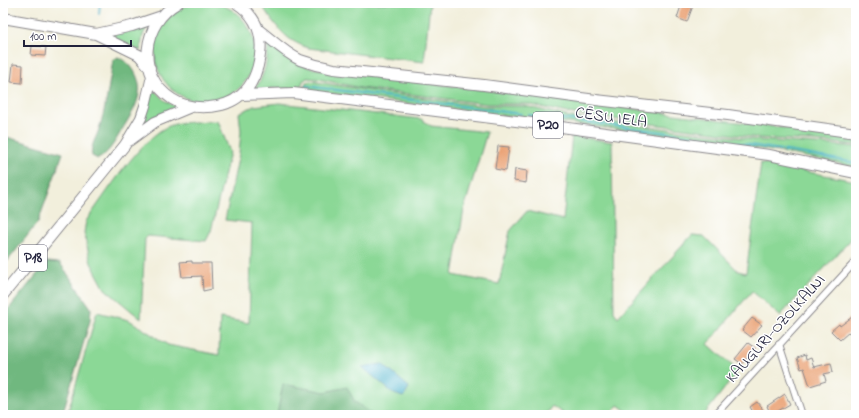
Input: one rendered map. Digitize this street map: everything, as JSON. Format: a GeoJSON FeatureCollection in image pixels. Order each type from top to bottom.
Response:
{"type":"FeatureCollection","features":[{"type":"Feature","properties":{"kind":"main road","name":"P18"},"geometry":{"type":"LineString","coordinates":[[178,3],[162,16],[151,34],[147,56],[151,72],[165,94],[173,100],[191,107]]}},
{"type":"Feature","properties":{"kind":"main road"},"geometry":{"type":"LineString","coordinates":[[236,3],[245,6],[259,30],[261,48],[258,68],[251,83],[241,96]]}},
{"type":"Feature","properties":{"kind":"main road"},"geometry":{"type":"LineString","coordinates":[[96,34],[132,26],[162,16]]}},
{"type":"Feature","properties":{"kind":"main road"},"geometry":{"type":"LineString","coordinates":[[3,18],[96,34],[138,55],[151,72]]}},
{"type":"Feature","properties":{"kind":"main road","name":"CĒSU IELA"},"geometry":{"type":"LineString","coordinates":[[259,30],[282,49],[299,59],[316,66],[484,84],[596,100],[728,115],[856,133]]}},
{"type":"Feature","properties":{"kind":"main road","name":"P18"},"geometry":{"type":"LineString","coordinates":[[3,295],[125,145],[145,106],[151,72]]}},
{"type":"Feature","properties":{"kind":"main road","name":"CĒSU IELA"},"geometry":{"type":"LineString","coordinates":[[241,96],[293,93],[769,155],[856,173]]}},
{"type":"Feature","properties":{"kind":"main road","name":"P18"},"geometry":{"type":"LineString","coordinates":[[125,145],[155,122],[191,107],[216,106],[230,102],[241,96]]}},
{"type":"Feature","properties":{"kind":"street","name":"KAUGURI-OZOLKALNI"},"geometry":{"type":"LineString","coordinates":[[715,415],[856,261]]}},
{"type":"Feature","properties":{"kind":"street"},"geometry":{"type":"LineString","coordinates":[[779,344],[802,415]]}},
{"type":"Feature","properties":{"kind":"green space"},"geometry":{"type":"Polygon","coordinates":[[[205,2],[224,6],[241,16],[251,33],[255,52],[251,71],[241,88],[224,98],[205,102],[186,98],[169,88],[159,71],[155,52],[159,33],[169,16],[186,6],[205,2]]]}},
{"type":"Feature","properties":{"kind":"green space"},"geometry":{"type":"Polygon","coordinates":[[[261,3],[430,3],[424,62],[308,48],[293,41],[284,34],[271,19],[261,3]]]}},
{"type":"Feature","properties":{"kind":"green space"},"geometry":{"type":"Polygon","coordinates":[[[148,25],[143,35],[140,51],[109,37],[113,34],[148,25]]]}},
{"type":"Feature","properties":{"kind":"green space"},"geometry":{"type":"Polygon","coordinates":[[[268,42],[292,61],[310,68],[856,137],[856,145],[759,138],[567,113],[527,104],[487,104],[361,88],[318,79],[307,78],[303,81],[300,89],[276,88],[254,90],[261,79],[265,67],[268,42]]]}},
{"type":"Feature","properties":{"kind":"green space"},"geometry":{"type":"Polygon","coordinates":[[[118,57],[130,65],[137,77],[139,84],[138,99],[132,113],[113,144],[105,155],[98,159],[92,156],[92,147],[103,114],[113,60],[118,57]]]}},
{"type":"Feature","properties":{"kind":"green space"},"geometry":{"type":"Polygon","coordinates":[[[311,81],[485,106],[525,106],[570,117],[734,137],[856,147],[856,167],[784,153],[712,142],[303,90],[306,82],[311,81]]]}},
{"type":"Feature","properties":{"kind":"green space"},"geometry":{"type":"Polygon","coordinates":[[[155,91],[164,100],[176,107],[176,110],[158,115],[142,125],[152,92],[155,91]]]}},
{"type":"Feature","properties":{"kind":"green space"},"geometry":{"type":"Polygon","coordinates":[[[279,103],[421,119],[431,126],[487,132],[464,209],[453,275],[499,284],[510,231],[527,211],[563,220],[572,136],[612,142],[614,312],[618,317],[692,235],[704,236],[738,271],[746,273],[761,163],[856,181],[856,234],[780,316],[752,291],[708,344],[738,371],[704,415],[632,415],[618,405],[610,415],[565,415],[552,406],[545,415],[67,415],[97,312],[129,320],[168,345],[219,355],[220,318],[249,323],[252,223],[225,220],[239,154],[241,131],[239,113],[254,106],[279,103]]]}},
{"type":"Feature","properties":{"kind":"green space"},"geometry":{"type":"Polygon","coordinates":[[[218,121],[230,152],[211,231],[206,241],[148,236],[145,239],[141,319],[105,289],[91,263],[84,233],[86,221],[135,155],[158,132],[179,123],[218,121]]]}},
{"type":"Feature","properties":{"kind":"green space"},"geometry":{"type":"Polygon","coordinates":[[[3,136],[63,153],[38,222],[3,267],[3,136]]]}},
{"type":"Feature","properties":{"kind":"green space"},"geometry":{"type":"Polygon","coordinates":[[[47,262],[60,263],[91,308],[90,321],[62,415],[3,415],[3,316],[47,262]]]}},
{"type":"Feature","properties":{"kind":"green space"},"geometry":{"type":"Polygon","coordinates":[[[283,384],[325,392],[347,387],[355,402],[372,415],[277,415],[283,384]]]}},
{"type":"Feature","properties":{"kind":"water"},"geometry":{"type":"Polygon","coordinates":[[[382,364],[409,387],[403,397],[394,394],[362,367],[382,364]]]}},
{"type":"Feature","properties":{"kind":"building"},"geometry":{"type":"Polygon","coordinates":[[[682,3],[694,3],[687,22],[677,18],[682,3]]]}},
{"type":"Feature","properties":{"kind":"building"},"geometry":{"type":"Polygon","coordinates":[[[32,46],[46,47],[45,56],[31,55],[32,46]]]}},
{"type":"Feature","properties":{"kind":"building"},"geometry":{"type":"Polygon","coordinates":[[[13,64],[23,65],[22,83],[11,82],[13,64]]]}},
{"type":"Feature","properties":{"kind":"building"},"geometry":{"type":"Polygon","coordinates":[[[498,146],[509,147],[506,171],[495,169],[498,146]]]}},
{"type":"Feature","properties":{"kind":"building"},"geometry":{"type":"Polygon","coordinates":[[[515,169],[527,171],[526,183],[514,181],[515,169]]]}},
{"type":"Feature","properties":{"kind":"building"},"geometry":{"type":"Polygon","coordinates":[[[192,261],[192,263],[211,263],[212,289],[203,291],[202,276],[182,277],[180,262],[192,261]]]}},
{"type":"Feature","properties":{"kind":"building"},"geometry":{"type":"Polygon","coordinates":[[[852,317],[856,322],[856,340],[849,332],[840,340],[831,331],[839,324],[840,326],[852,317]]]}},
{"type":"Feature","properties":{"kind":"building"},"geometry":{"type":"Polygon","coordinates":[[[752,318],[762,325],[751,337],[742,330],[752,318]]]}},
{"type":"Feature","properties":{"kind":"building"},"geometry":{"type":"Polygon","coordinates":[[[748,343],[755,348],[742,364],[735,359],[748,343]]]}},
{"type":"Feature","properties":{"kind":"building"},"geometry":{"type":"Polygon","coordinates":[[[805,355],[806,360],[811,358],[814,367],[831,363],[833,372],[824,374],[826,381],[810,386],[804,368],[801,369],[797,358],[805,355]]]}},
{"type":"Feature","properties":{"kind":"building"},"geometry":{"type":"Polygon","coordinates":[[[785,394],[790,404],[771,415],[767,406],[785,394]]]}},
{"type":"Feature","properties":{"kind":"building"},"geometry":{"type":"Polygon","coordinates":[[[757,402],[764,411],[755,415],[750,407],[757,402]]]}},
{"type":"Feature","properties":{"kind":"waterway"},"geometry":{"type":"LineString","coordinates":[[99,14],[100,3]]}},
{"type":"Feature","properties":{"kind":"waterway"},"geometry":{"type":"LineString","coordinates":[[306,86],[521,114]]}},
{"type":"Feature","properties":{"kind":"waterway"},"geometry":{"type":"LineString","coordinates":[[529,115],[693,136],[856,163]]}}]}
